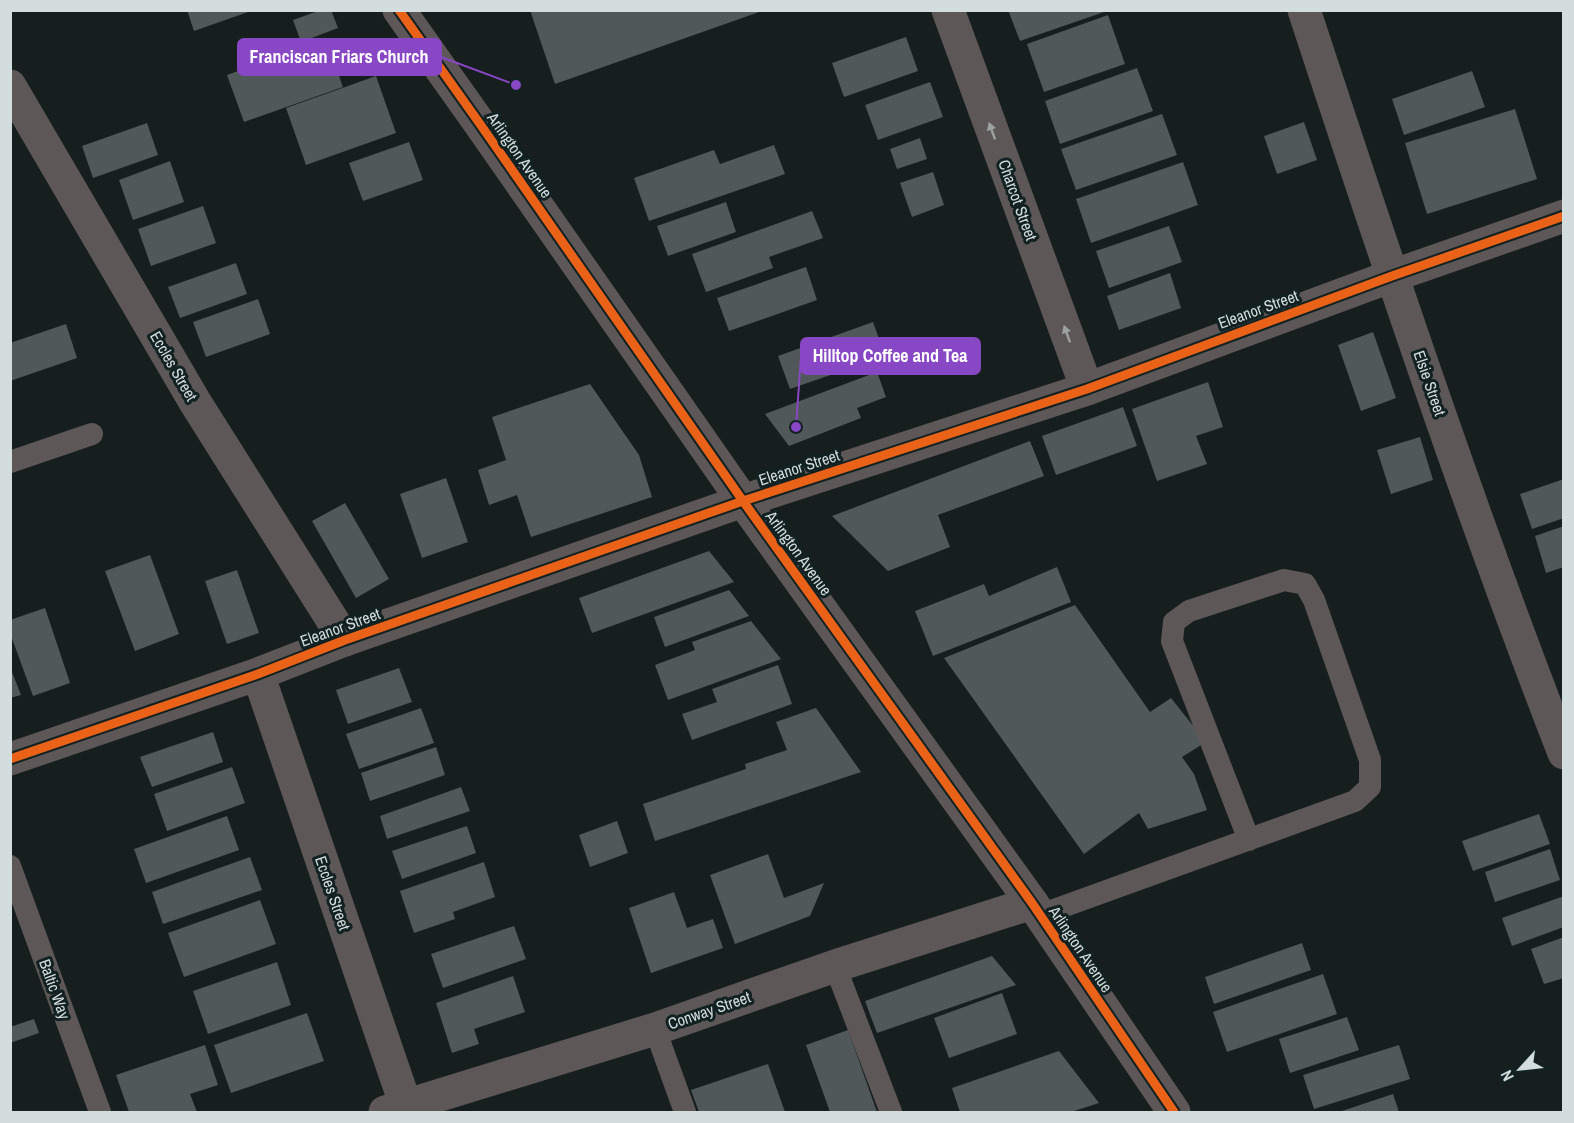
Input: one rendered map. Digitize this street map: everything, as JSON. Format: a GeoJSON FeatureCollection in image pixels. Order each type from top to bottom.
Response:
{"type":"FeatureCollection","features":[{"type":"Feature","properties":{"kind":"street","name":"Arlington Avenue"},"geometry":{"type":"LineString","coordinates":[[399,10],[743,501],[1036,909],[1174,1113]]}},
{"type":"Feature","properties":{"kind":"street","name":"Charcot Street"},"geometry":{"type":"LineString","coordinates":[[948,10],[1087,389]]}},
{"type":"Feature","properties":{"kind":"street","name":"Elsie Street"},"geometry":{"type":"LineString","coordinates":[[1304,10],[1392,276],[1528,661],[1563,753]]}},
{"type":"Feature","properties":{"kind":"street","name":"Eccles Street"},"geometry":{"type":"LineString","coordinates":[[10,86],[195,402],[345,640]]}},
{"type":"Feature","properties":{"kind":"street","name":"Eleanor Street"},"geometry":{"type":"LineString","coordinates":[[10,759],[258,674],[345,640],[743,501],[1087,389],[1392,276],[1563,216]]}},
{"type":"Feature","properties":{"kind":"street","name":"Eccles Street"},"geometry":{"type":"LineString","coordinates":[[258,674],[399,1110]]}},
{"type":"Feature","properties":{"kind":"street","name":"Conway Street"},"geometry":{"type":"LineString","coordinates":[[399,1110],[655,1029],[835,966],[1036,909]]}},
{"type":"Feature","properties":{"kind":"lane"},"geometry":{"type":"LineString","coordinates":[[10,462],[92,434]]}},
{"type":"Feature","properties":{"kind":"lane"},"geometry":{"type":"LineString","coordinates":[[1036,909],[1248,840],[1355,801],[1370,787],[1370,760],[1314,600],[1305,584],[1284,580],[1189,611],[1174,622],[1172,641],[1248,840]]}},
{"type":"Feature","properties":{"kind":"lane","name":"Baltic Way"},"geometry":{"type":"LineString","coordinates":[[10,866],[100,1113]]}},
{"type":"Feature","properties":{"kind":"lane"},"geometry":{"type":"LineString","coordinates":[[835,966],[891,1113]]}},
{"type":"Feature","properties":{"kind":"lane"},"geometry":{"type":"LineString","coordinates":[[655,1029],[684,1113]]}},
{"type":"Feature","properties":{"kind":"building"},"geometry":{"type":"Polygon","coordinates":[[[187,10],[251,10],[251,11],[194,31],[187,10]]]}},
{"type":"Feature","properties":{"kind":"building"},"geometry":{"type":"Polygon","coordinates":[[[321,10],[331,10],[338,28],[301,42],[293,20],[321,10]]]}},
{"type":"Feature","properties":{"kind":"building"},"geometry":{"type":"Polygon","coordinates":[[[530,10],[762,10],[762,11],[555,84],[530,10]]]}},
{"type":"Feature","properties":{"kind":"building"},"geometry":{"type":"Polygon","coordinates":[[[1008,10],[1107,10],[1107,11],[1020,41],[1008,10]]]}},
{"type":"Feature","properties":{"kind":"building"},"geometry":{"type":"Polygon","coordinates":[[[1108,15],[1125,64],[1044,92],[1027,44],[1108,15]]]}},
{"type":"Feature","properties":{"kind":"building"},"geometry":{"type":"Polygon","coordinates":[[[906,37],[918,71],[844,97],[832,63],[906,37]]]}},
{"type":"Feature","properties":{"kind":"building"},"geometry":{"type":"Polygon","coordinates":[[[326,40],[343,87],[244,122],[227,75],[326,40]]]}},
{"type":"Feature","properties":{"kind":"building"},"geometry":{"type":"Polygon","coordinates":[[[1137,68],[1153,111],[1060,144],[1045,101],[1137,68]]]}},
{"type":"Feature","properties":{"kind":"building"},"geometry":{"type":"Polygon","coordinates":[[[1472,71],[1485,107],[1404,135],[1392,99],[1472,71]]]}},
{"type":"Feature","properties":{"kind":"building"},"geometry":{"type":"Polygon","coordinates":[[[376,76],[396,133],[306,165],[286,108],[376,76]]]}},
{"type":"Feature","properties":{"kind":"building"},"geometry":{"type":"Polygon","coordinates":[[[930,82],[943,117],[878,140],[865,105],[930,82]]]}},
{"type":"Feature","properties":{"kind":"building"},"geometry":{"type":"Polygon","coordinates":[[[1515,109],[1537,179],[1427,214],[1405,143],[1515,109]]]}},
{"type":"Feature","properties":{"kind":"building"},"geometry":{"type":"Polygon","coordinates":[[[1162,114],[1177,155],[1076,190],[1061,149],[1162,114]]]}},
{"type":"Feature","properties":{"kind":"building"},"geometry":{"type":"Polygon","coordinates":[[[1304,122],[1317,160],[1277,174],[1264,136],[1304,122]]]}},
{"type":"Feature","properties":{"kind":"building"},"geometry":{"type":"Polygon","coordinates":[[[147,123],[158,155],[93,178],[82,146],[147,123]]]}},
{"type":"Feature","properties":{"kind":"building"},"geometry":{"type":"Polygon","coordinates":[[[920,138],[927,159],[897,169],[890,149],[920,138]]]}},
{"type":"Feature","properties":{"kind":"building"},"geometry":{"type":"Polygon","coordinates":[[[409,142],[423,180],[363,201],[349,163],[409,142]]]}},
{"type":"Feature","properties":{"kind":"building"},"geometry":{"type":"Polygon","coordinates":[[[774,145],[785,174],[649,221],[634,178],[714,150],[720,164],[774,145]]]}},
{"type":"Feature","properties":{"kind":"building"},"geometry":{"type":"Polygon","coordinates":[[[170,161],[184,202],[133,220],[119,180],[170,161]]]}},
{"type":"Feature","properties":{"kind":"building"},"geometry":{"type":"Polygon","coordinates":[[[1183,162],[1198,205],[1091,243],[1076,199],[1183,162]]]}},
{"type":"Feature","properties":{"kind":"building"},"geometry":{"type":"Polygon","coordinates":[[[933,172],[944,205],[912,217],[900,183],[933,172]]]}},
{"type":"Feature","properties":{"kind":"building"},"geometry":{"type":"Polygon","coordinates":[[[726,202],[736,232],[668,256],[657,226],[726,202]]]}},
{"type":"Feature","properties":{"kind":"building"},"geometry":{"type":"Polygon","coordinates":[[[203,206],[216,243],[151,266],[138,229],[203,206]]]}},
{"type":"Feature","properties":{"kind":"building"},"geometry":{"type":"Polygon","coordinates":[[[812,211],[823,238],[769,257],[773,268],[706,292],[692,254],[812,211]]]}},
{"type":"Feature","properties":{"kind":"building"},"geometry":{"type":"Polygon","coordinates":[[[1169,226],[1182,262],[1109,288],[1096,251],[1169,226]]]}},
{"type":"Feature","properties":{"kind":"building"},"geometry":{"type":"Polygon","coordinates":[[[236,263],[247,294],[180,318],[168,287],[236,263]]]}},
{"type":"Feature","properties":{"kind":"building"},"geometry":{"type":"Polygon","coordinates":[[[806,267],[817,300],[729,331],[717,298],[806,267]]]}},
{"type":"Feature","properties":{"kind":"building"},"geometry":{"type":"Polygon","coordinates":[[[1170,273],[1181,308],[1119,330],[1107,296],[1170,273]]]}},
{"type":"Feature","properties":{"kind":"building"},"geometry":{"type":"Polygon","coordinates":[[[258,299],[270,334],[206,357],[193,322],[258,299]]]}},
{"type":"Feature","properties":{"kind":"building"},"geometry":{"type":"Polygon","coordinates":[[[873,322],[885,356],[790,389],[778,356],[873,322]]]}},
{"type":"Feature","properties":{"kind":"building"},"geometry":{"type":"Polygon","coordinates":[[[66,324],[77,358],[10,381],[10,343],[66,324]]]}},
{"type":"Feature","properties":{"kind":"building"},"geometry":{"type":"Polygon","coordinates":[[[1373,332],[1396,398],[1361,411],[1338,345],[1373,332]]]}},
{"type":"Feature","properties":{"kind":"building"},"geometry":{"type":"Polygon","coordinates":[[[877,372],[886,397],[857,408],[861,418],[789,446],[765,414],[877,372]]]}},
{"type":"Feature","properties":{"kind":"building"},"geometry":{"type":"Polygon","coordinates":[[[1208,382],[1223,427],[1196,436],[1207,464],[1157,481],[1132,409],[1208,382]]]}},
{"type":"Feature","properties":{"kind":"building"},"geometry":{"type":"Polygon","coordinates":[[[590,384],[639,455],[652,497],[531,537],[517,495],[489,505],[478,470],[506,460],[492,417],[590,384]]]}},
{"type":"Feature","properties":{"kind":"building"},"geometry":{"type":"Polygon","coordinates":[[[1123,407],[1137,446],[1056,475],[1042,436],[1123,407]]]}},
{"type":"Feature","properties":{"kind":"building"},"geometry":{"type":"Polygon","coordinates":[[[1420,437],[1433,480],[1391,494],[1377,450],[1420,437]]]}},
{"type":"Feature","properties":{"kind":"building"},"geometry":{"type":"Polygon","coordinates":[[[1030,441],[1044,476],[938,515],[950,547],[888,571],[832,516],[1030,441]]]}},
{"type":"Feature","properties":{"kind":"building"},"geometry":{"type":"Polygon","coordinates":[[[446,478],[468,542],[422,558],[400,494],[446,478]]]}},
{"type":"Feature","properties":{"kind":"building"},"geometry":{"type":"Polygon","coordinates":[[[1564,479],[1564,518],[1532,529],[1520,494],[1564,479]]]}},
{"type":"Feature","properties":{"kind":"building"},"geometry":{"type":"Polygon","coordinates":[[[345,503],[389,579],[356,598],[312,521],[345,503]]]}},
{"type":"Feature","properties":{"kind":"building"},"geometry":{"type":"Polygon","coordinates":[[[1564,526],[1564,567],[1546,573],[1535,536],[1564,526]]]}},
{"type":"Feature","properties":{"kind":"building"},"geometry":{"type":"Polygon","coordinates":[[[709,551],[734,582],[592,633],[579,598],[709,551]]]}},
{"type":"Feature","properties":{"kind":"building"},"geometry":{"type":"Polygon","coordinates":[[[150,555],[179,634],[135,651],[105,571],[150,555]]]}},
{"type":"Feature","properties":{"kind":"building"},"geometry":{"type":"Polygon","coordinates":[[[1057,567],[1071,602],[933,656],[915,611],[984,584],[989,596],[1057,567]]]}},
{"type":"Feature","properties":{"kind":"building"},"geometry":{"type":"Polygon","coordinates":[[[237,570],[259,633],[227,644],[205,581],[237,570]]]}},
{"type":"Feature","properties":{"kind":"building"},"geometry":{"type":"Polygon","coordinates":[[[729,590],[749,616],[665,647],[654,617],[729,590]]]}},
{"type":"Feature","properties":{"kind":"building"},"geometry":{"type":"Polygon","coordinates":[[[1075,605],[1150,712],[1171,698],[1206,742],[1182,757],[1194,774],[1207,810],[1148,829],[1139,813],[1084,854],[944,658],[1075,605]]]}},
{"type":"Feature","properties":{"kind":"building"},"geometry":{"type":"Polygon","coordinates":[[[45,608],[70,683],[33,696],[10,633],[10,620],[45,608]]]}},
{"type":"Feature","properties":{"kind":"building"},"geometry":{"type":"Polygon","coordinates":[[[751,621],[781,659],[668,700],[655,665],[695,650],[692,642],[751,621]]]}},
{"type":"Feature","properties":{"kind":"building"},"geometry":{"type":"Polygon","coordinates":[[[778,665],[792,704],[692,740],[682,714],[717,702],[712,689],[778,665]]]}},
{"type":"Feature","properties":{"kind":"building"},"geometry":{"type":"Polygon","coordinates":[[[10,667],[21,695],[10,698],[10,667]]]}},
{"type":"Feature","properties":{"kind":"building"},"geometry":{"type":"Polygon","coordinates":[[[399,668],[412,702],[348,724],[336,690],[399,668]]]}},
{"type":"Feature","properties":{"kind":"building"},"geometry":{"type":"Polygon","coordinates":[[[421,708],[434,743],[359,769],[346,734],[421,708]]]}},
{"type":"Feature","properties":{"kind":"building"},"geometry":{"type":"Polygon","coordinates":[[[816,708],[861,772],[655,841],[643,804],[746,769],[745,764],[787,750],[776,722],[816,708]]]}},
{"type":"Feature","properties":{"kind":"building"},"geometry":{"type":"Polygon","coordinates":[[[213,732],[223,762],[152,787],[140,757],[213,732]]]}},
{"type":"Feature","properties":{"kind":"building"},"geometry":{"type":"Polygon","coordinates":[[[436,747],[445,775],[370,801],[361,773],[436,747]]]}},
{"type":"Feature","properties":{"kind":"building"},"geometry":{"type":"Polygon","coordinates":[[[232,767],[245,803],[167,831],[154,794],[232,767]]]}},
{"type":"Feature","properties":{"kind":"building"},"geometry":{"type":"Polygon","coordinates":[[[461,787],[470,811],[387,839],[380,816],[461,787]]]}},
{"type":"Feature","properties":{"kind":"building"},"geometry":{"type":"Polygon","coordinates":[[[1539,814],[1550,844],[1473,871],[1462,841],[1539,814]]]}},
{"type":"Feature","properties":{"kind":"building"},"geometry":{"type":"Polygon","coordinates":[[[227,816],[239,850],[146,883],[134,849],[227,816]]]}},
{"type":"Feature","properties":{"kind":"building"},"geometry":{"type":"Polygon","coordinates":[[[617,821],[628,853],[590,867],[579,835],[617,821]]]}},
{"type":"Feature","properties":{"kind":"building"},"geometry":{"type":"Polygon","coordinates":[[[467,826],[476,853],[402,879],[392,851],[467,826]]]}},
{"type":"Feature","properties":{"kind":"building"},"geometry":{"type":"Polygon","coordinates":[[[1550,849],[1560,880],[1495,902],[1485,872],[1550,849]]]}},
{"type":"Feature","properties":{"kind":"building"},"geometry":{"type":"Polygon","coordinates":[[[768,854],[784,898],[824,883],[810,916],[735,944],[710,875],[768,854]]]}},
{"type":"Feature","properties":{"kind":"building"},"geometry":{"type":"Polygon","coordinates":[[[250,857],[262,890],[163,924],[152,892],[250,857]]]}},
{"type":"Feature","properties":{"kind":"building"},"geometry":{"type":"Polygon","coordinates":[[[484,862],[495,897],[453,912],[455,919],[414,933],[400,891],[484,862]]]}},
{"type":"Feature","properties":{"kind":"building"},"geometry":{"type":"Polygon","coordinates":[[[674,892],[687,928],[713,919],[723,948],[651,973],[629,908],[674,892]]]}},
{"type":"Feature","properties":{"kind":"building"},"geometry":{"type":"Polygon","coordinates":[[[1564,896],[1564,927],[1512,946],[1502,918],[1564,896]]]}},
{"type":"Feature","properties":{"kind":"building"},"geometry":{"type":"Polygon","coordinates":[[[260,900],[276,944],[184,977],[168,933],[260,900]]]}},
{"type":"Feature","properties":{"kind":"building"},"geometry":{"type":"Polygon","coordinates":[[[514,926],[526,959],[443,988],[431,954],[514,926]]]}},
{"type":"Feature","properties":{"kind":"building"},"geometry":{"type":"Polygon","coordinates":[[[1564,937],[1564,978],[1544,984],[1531,949],[1564,937]]]}},
{"type":"Feature","properties":{"kind":"building"},"geometry":{"type":"Polygon","coordinates":[[[1302,943],[1311,970],[1214,1004],[1205,977],[1302,943]]]}},
{"type":"Feature","properties":{"kind":"building"},"geometry":{"type":"Polygon","coordinates":[[[992,956],[1016,985],[877,1033],[865,1001],[992,956]]]}},
{"type":"Feature","properties":{"kind":"building"},"geometry":{"type":"Polygon","coordinates":[[[277,962],[291,1005],[208,1034],[193,991],[277,962]]]}},
{"type":"Feature","properties":{"kind":"building"},"geometry":{"type":"Polygon","coordinates":[[[1323,974],[1337,1014],[1227,1052],[1213,1012],[1323,974]]]}},
{"type":"Feature","properties":{"kind":"building"},"geometry":{"type":"Polygon","coordinates":[[[513,976],[525,1012],[474,1029],[479,1044],[452,1053],[436,1003],[513,976]]]}},
{"type":"Feature","properties":{"kind":"building"},"geometry":{"type":"Polygon","coordinates":[[[1002,993],[1017,1034],[949,1058],[934,1018],[1002,993]]]}},
{"type":"Feature","properties":{"kind":"building"},"geometry":{"type":"Polygon","coordinates":[[[307,1013],[324,1061],[231,1093],[214,1045],[307,1013]]]}},
{"type":"Feature","properties":{"kind":"building"},"geometry":{"type":"Polygon","coordinates":[[[1347,1017],[1359,1050],[1290,1073],[1279,1039],[1347,1017]]]}},
{"type":"Feature","properties":{"kind":"building"},"geometry":{"type":"Polygon","coordinates":[[[34,1019],[39,1033],[10,1043],[10,1027],[34,1019]]]}},
{"type":"Feature","properties":{"kind":"building"},"geometry":{"type":"Polygon","coordinates":[[[848,1030],[877,1112],[830,1112],[806,1045],[848,1030]]]}},
{"type":"Feature","properties":{"kind":"building"},"geometry":{"type":"Polygon","coordinates":[[[205,1045],[218,1085],[190,1094],[197,1112],[129,1112],[116,1075],[205,1045]]]}},
{"type":"Feature","properties":{"kind":"building"},"geometry":{"type":"Polygon","coordinates":[[[1399,1045],[1410,1079],[1314,1109],[1303,1075],[1399,1045]]]}},
{"type":"Feature","properties":{"kind":"building"},"geometry":{"type":"Polygon","coordinates":[[[1059,1051],[1099,1103],[1071,1112],[960,1112],[952,1088],[1059,1051]]]}},
{"type":"Feature","properties":{"kind":"building"},"geometry":{"type":"Polygon","coordinates":[[[768,1064],[785,1112],[699,1112],[691,1090],[768,1064]]]}},
{"type":"Feature","properties":{"kind":"building"},"geometry":{"type":"Polygon","coordinates":[[[1393,1094],[1399,1112],[1339,1112],[1393,1094]]]}},
{"type":"Feature","properties":{"kind":"cycle path"},"geometry":{"type":"LineString","coordinates":[[399,10],[743,501],[1032,903],[1174,1112]]}},
{"type":"Feature","properties":{"kind":"cycle path"},"geometry":{"type":"LineString","coordinates":[[10,759],[258,674],[345,640],[743,501],[1087,389],[1392,276],[1564,216]]}},
{"type":"Feature","properties":{"kind":"place","name":"Franciscan Friars Church"},"geometry":{"type":"Point","coordinates":[516,85]}},
{"type":"Feature","properties":{"kind":"place","name":"Hilltop Coffee and Tea"},"geometry":{"type":"Point","coordinates":[796,427]}}]}
